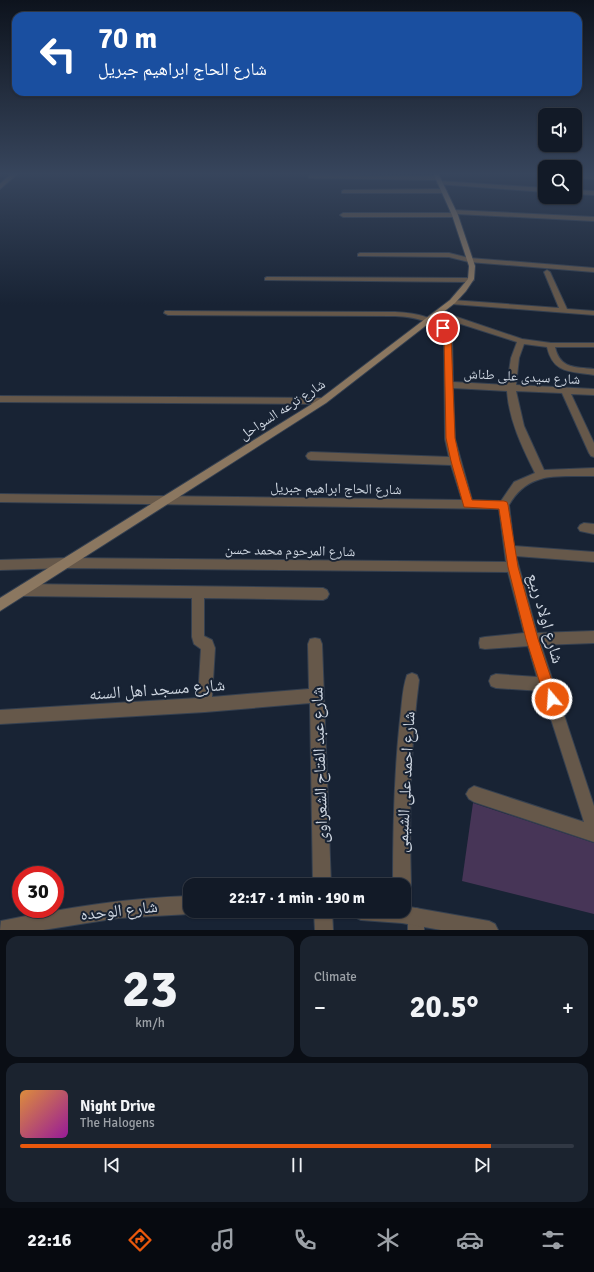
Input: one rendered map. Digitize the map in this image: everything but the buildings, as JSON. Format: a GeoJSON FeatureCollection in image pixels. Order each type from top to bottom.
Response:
{"type":"FeatureCollection","features":[{"type":"Feature","properties":{"kind":"main road"},"geometry":{"type":"LineString","coordinates":[[456,218],[473,273],[471,280]]}},
{"type":"Feature","properties":{"kind":"main road","name":"شارع ترعه السواحل"},"geometry":{"type":"LineString","coordinates":[[0,605],[323,401],[439,314],[452,302],[471,280]]}},
{"type":"Feature","properties":{"kind":"street"},"geometry":{"type":"LineString","coordinates":[[580,218],[594,219]]}},
{"type":"Feature","properties":{"kind":"street"},"geometry":{"type":"LineString","coordinates":[[360,255],[450,255],[469,260],[594,270]]}},
{"type":"Feature","properties":{"kind":"street"},"geometry":{"type":"LineString","coordinates":[[547,272],[563,309]]}},
{"type":"Feature","properties":{"kind":"street"},"geometry":{"type":"LineString","coordinates":[[267,279],[471,280]]}},
{"type":"Feature","properties":{"kind":"street"},"geometry":{"type":"LineString","coordinates":[[452,302],[563,309],[594,313]]}},
{"type":"Feature","properties":{"kind":"street"},"geometry":{"type":"LineString","coordinates":[[168,313],[414,315],[429,320],[443,328],[448,335],[450,438],[455,461],[468,504]]}},
{"type":"Feature","properties":{"kind":"street"},"geometry":{"type":"LineString","coordinates":[[439,314],[521,342],[552,345],[594,345]]}},
{"type":"Feature","properties":{"kind":"street"},"geometry":{"type":"LineString","coordinates":[[521,342],[514,355],[511,389],[515,414],[522,436],[540,475]]}},
{"type":"Feature","properties":{"kind":"street"},"geometry":{"type":"LineString","coordinates":[[552,345],[554,359],[562,365],[594,372]]}},
{"type":"Feature","properties":{"kind":"street","name":"شارع سيدى على طناش"},"geometry":{"type":"LineString","coordinates":[[449,385],[565,392],[594,392]]}},
{"type":"Feature","properties":{"kind":"street"},"geometry":{"type":"LineString","coordinates":[[565,392],[594,453]]}},
{"type":"Feature","properties":{"kind":"street"},"geometry":{"type":"LineString","coordinates":[[0,399],[323,401]]}},
{"type":"Feature","properties":{"kind":"street"},"geometry":{"type":"LineString","coordinates":[[311,456],[455,461]]}},
{"type":"Feature","properties":{"kind":"street"},"geometry":{"type":"LineString","coordinates":[[504,505],[510,494],[518,485],[528,479],[540,475],[594,472]]}},
{"type":"Feature","properties":{"kind":"street","name":"شارع الحاج ابراهيم جبريل"},"geometry":{"type":"LineString","coordinates":[[0,498],[504,505]]}},
{"type":"Feature","properties":{"kind":"street","name":"شارع اولاد ربيع"},"geometry":{"type":"LineString","coordinates":[[504,505],[513,567],[532,639],[594,830]]}},
{"type":"Feature","properties":{"kind":"street"},"geometry":{"type":"LineString","coordinates":[[510,551],[594,557]]}},
{"type":"Feature","properties":{"kind":"street","name":"شارع المرحوم محمد حسن"},"geometry":{"type":"LineString","coordinates":[[0,565],[67,563],[513,567]]}},
{"type":"Feature","properties":{"kind":"street"},"geometry":{"type":"LineString","coordinates":[[24,590],[323,594]]}},
{"type":"Feature","properties":{"kind":"street"},"geometry":{"type":"LineString","coordinates":[[198,593],[198,637],[199,640],[207,645],[208,648],[206,705]]}},
{"type":"Feature","properties":{"kind":"street"},"geometry":{"type":"LineString","coordinates":[[485,643],[532,639],[594,637]]}},
{"type":"Feature","properties":{"kind":"street","name":"شارع عبد الفتاح الشعراوى"},"geometry":{"type":"LineString","coordinates":[[315,644],[322,878]]}},
{"type":"Feature","properties":{"kind":"street","name":"شارع احمد على الشيمى"},"geometry":{"type":"LineString","coordinates":[[402,878],[402,782],[405,728],[412,680]]}},
{"type":"Feature","properties":{"kind":"street"},"geometry":{"type":"LineString","coordinates":[[496,681],[547,684]]}},
{"type":"Feature","properties":{"kind":"street","name":"شارع مسجد اهل السنه"},"geometry":{"type":"LineString","coordinates":[[0,717],[206,705],[316,695]]}},
{"type":"Feature","properties":{"kind":"street"},"geometry":{"type":"LineString","coordinates":[[474,794],[594,834]]}},
{"type":"Feature","properties":{"kind":"street","name":"شارع الوحده"},"geometry":{"type":"LineString","coordinates":[[1,930],[62,917],[148,906],[183,904]]}},
{"type":"Feature","properties":{"kind":"street"},"geometry":{"type":"LineString","coordinates":[[323,918],[324,930]]}},
{"type":"Feature","properties":{"kind":"street"},"geometry":{"type":"LineString","coordinates":[[409,918],[489,930]]}},
{"type":"Feature","properties":{"kind":"route"},"geometry":{"type":"LineString","coordinates":[[443,328],[448,335],[450,438],[455,461],[468,504],[504,505],[505,524],[513,567],[532,639],[552,699]]}}]}
